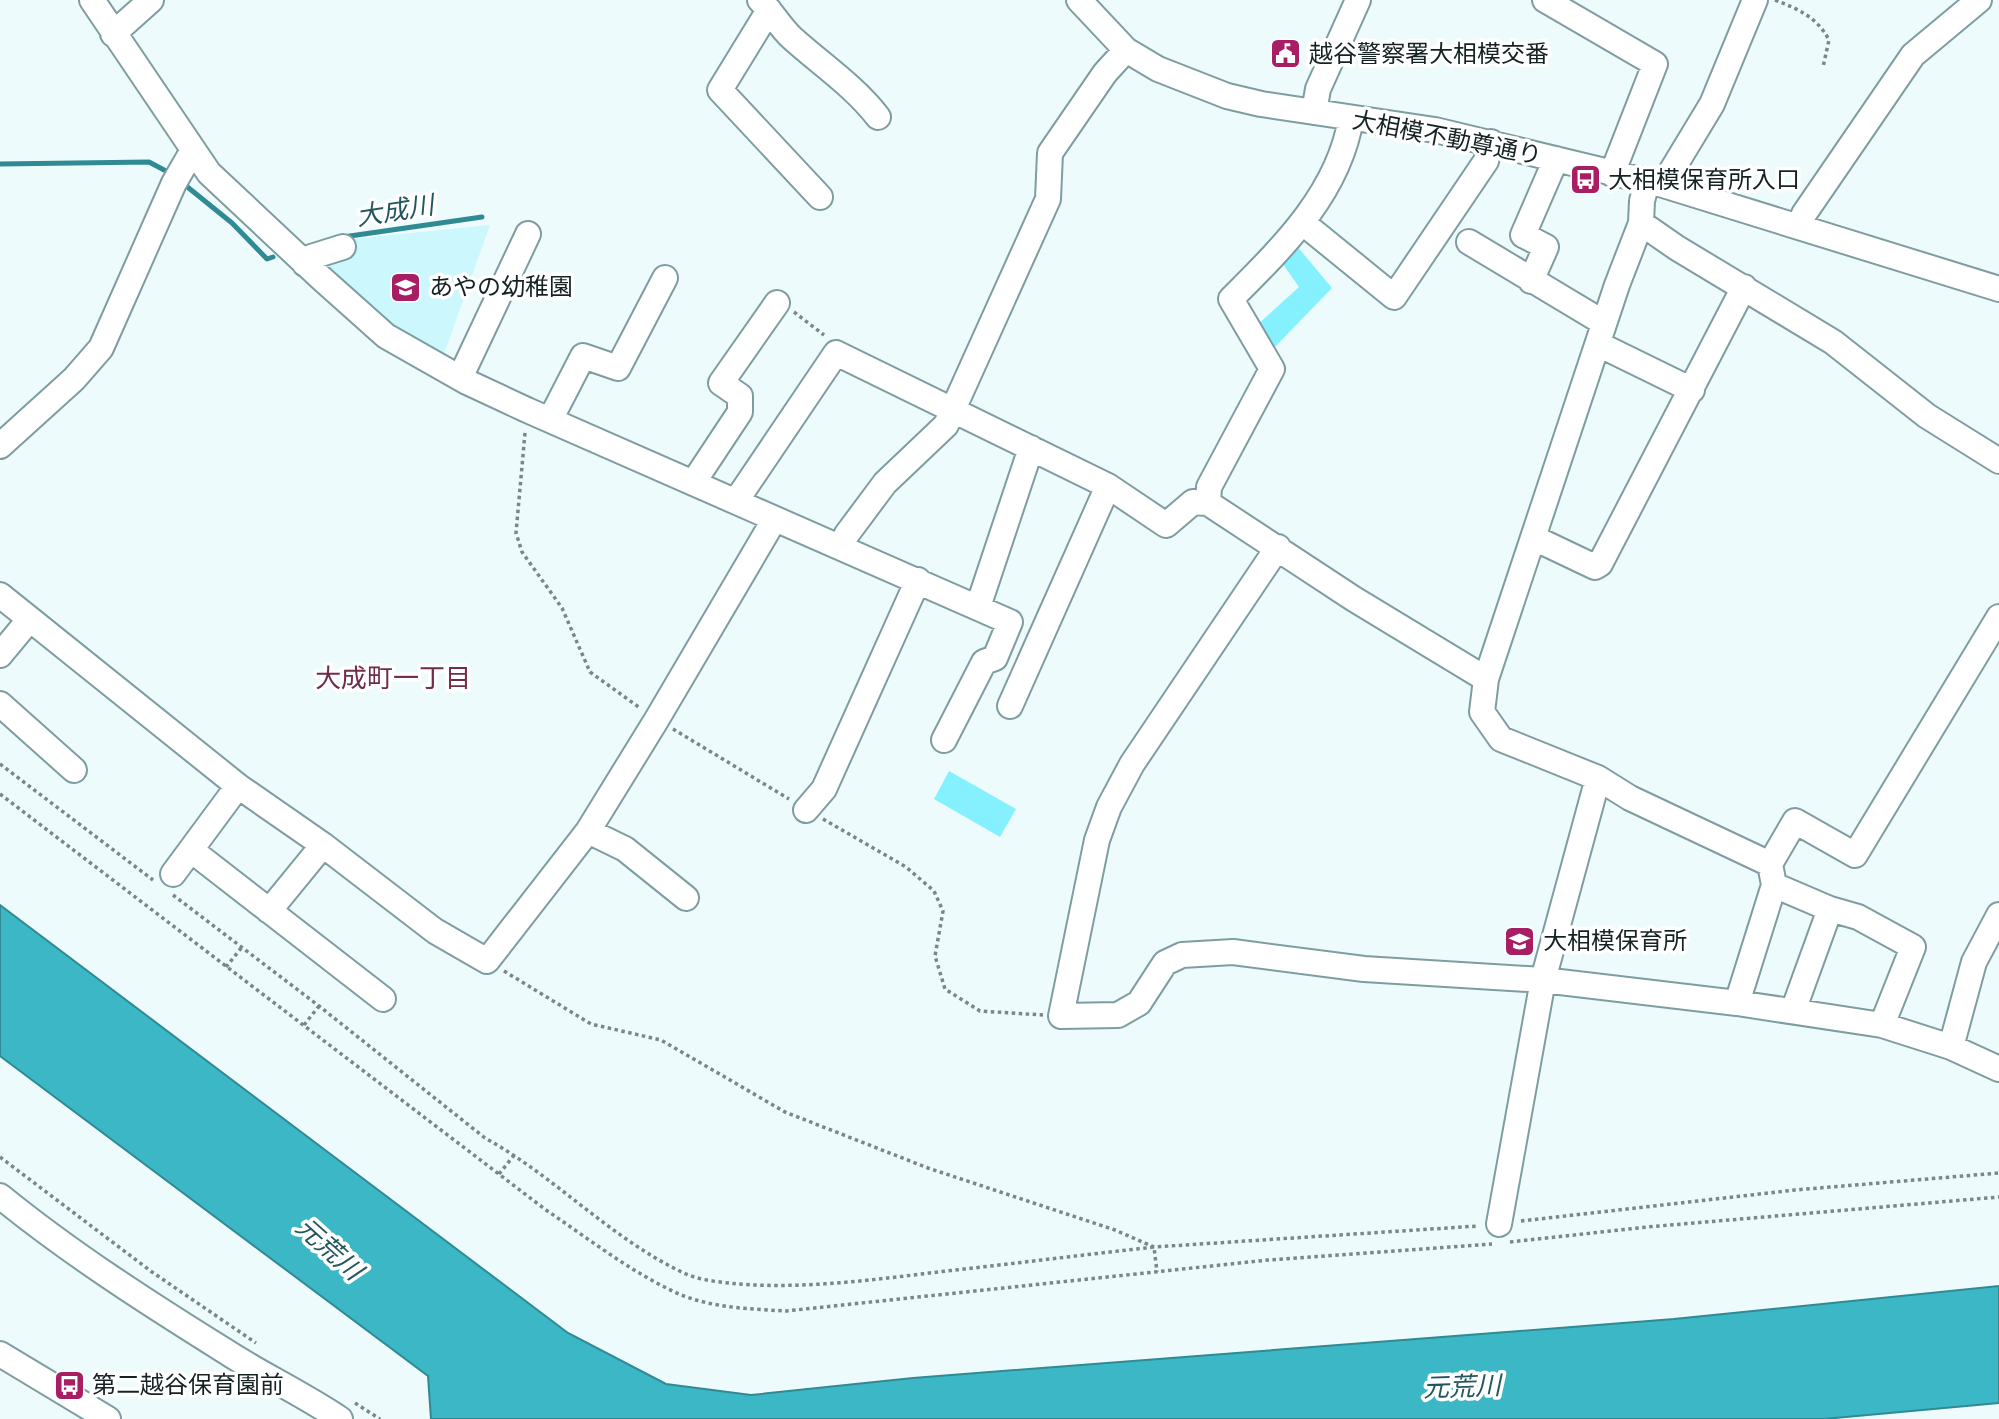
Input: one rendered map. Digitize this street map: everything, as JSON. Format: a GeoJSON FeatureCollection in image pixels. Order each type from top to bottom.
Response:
{"type":"FeatureCollection","features":[{"type":"Feature","properties":{"kind":"street"},"geometry":{"type":"LineString","coordinates":[[92,0],[209,173],[386,336],[460,378],[527,410],[1010,622],[995,658],[984,662],[944,740]]}},
{"type":"Feature","properties":{"kind":"street"},"geometry":{"type":"LineString","coordinates":[[113,34],[150,0]]}},
{"type":"Feature","properties":{"kind":"street","name":"大相模不動尊通り"},"geometry":{"type":"LineString","coordinates":[[1079,0],[1126,50],[1158,69],[1227,96],[1435,130],[1491,142],[1655,184],[1999,289]]}},
{"type":"Feature","properties":{"kind":"street"},"geometry":{"type":"LineString","coordinates":[[1314,112],[1318,89],[1358,0]]}},
{"type":"Feature","properties":{"kind":"street"},"geometry":{"type":"LineString","coordinates":[[1545,0],[1655,64],[1612,174]]}},
{"type":"Feature","properties":{"kind":"street"},"geometry":{"type":"LineString","coordinates":[[1755,0],[1712,104],[1642,201],[1641,223],[1601,334],[1486,679],[1482,712],[1501,739],[1598,778],[1830,909],[1858,917],[1913,947],[1881,1025]]}},
{"type":"Feature","properties":{"kind":"street"},"geometry":{"type":"LineString","coordinates":[[1799,227],[1804,214],[1913,55],[1979,0]]}},
{"type":"Feature","properties":{"kind":"street"},"geometry":{"type":"LineString","coordinates":[[820,197],[720,90],[765,5],[790,37],[836,73],[878,117]]}},
{"type":"Feature","properties":{"kind":"street"},"geometry":{"type":"LineString","coordinates":[[840,547],[885,483],[946,425],[1048,199],[1050,153],[1105,73],[1126,50]]}},
{"type":"Feature","properties":{"kind":"street"},"geometry":{"type":"LineString","coordinates":[[1208,503],[1209,487],[1272,369],[1231,299],[1303,223],[1325,188],[1348,135],[1351,118]]}},
{"type":"Feature","properties":{"kind":"street"},"geometry":{"type":"LineString","coordinates":[[1303,223],[1394,297],[1486,161],[1491,142]]}},
{"type":"Feature","properties":{"kind":"street"},"geometry":{"type":"LineString","coordinates":[[0,446],[74,379],[101,348],[174,183],[193,150]]}},
{"type":"Feature","properties":{"kind":"street"},"geometry":{"type":"LineString","coordinates":[[1531,281],[1546,247],[1524,235],[1556,159]]}},
{"type":"Feature","properties":{"kind":"street"},"geometry":{"type":"LineString","coordinates":[[1641,223],[1677,248],[1833,342],[1927,416],[1999,461]]}},
{"type":"Feature","properties":{"kind":"street"},"geometry":{"type":"LineString","coordinates":[[460,378],[528,234]]}},
{"type":"Feature","properties":{"kind":"street"},"geometry":{"type":"LineString","coordinates":[[1469,242],[1531,281],[1601,334],[1692,390]]}},
{"type":"Feature","properties":{"kind":"street"},"geometry":{"type":"LineString","coordinates":[[305,264],[311,257],[343,247]]}},
{"type":"Feature","properties":{"kind":"street"},"geometry":{"type":"LineString","coordinates":[[550,419],[583,356],[618,369],[665,278]]}},
{"type":"Feature","properties":{"kind":"street"},"geometry":{"type":"LineString","coordinates":[[1534,538],[1595,567],[1600,564],[1744,287]]}},
{"type":"Feature","properties":{"kind":"street"},"geometry":{"type":"LineString","coordinates":[[693,483],[740,412],[740,396],[721,383],[777,303]]}},
{"type":"Feature","properties":{"kind":"street"},"geometry":{"type":"LineString","coordinates":[[736,501],[836,353],[1108,486],[1166,525],[1193,502],[1208,503],[1354,599],[1486,679]]}},
{"type":"Feature","properties":{"kind":"street"},"geometry":{"type":"LineString","coordinates":[[978,607],[1031,448]]}},
{"type":"Feature","properties":{"kind":"street"},"geometry":{"type":"LineString","coordinates":[[1010,706],[1108,486]]}},
{"type":"Feature","properties":{"kind":"street"},"geometry":{"type":"LineString","coordinates":[[0,596],[238,786],[323,845],[435,931],[487,961],[588,831],[774,520]]}},
{"type":"Feature","properties":{"kind":"street"},"geometry":{"type":"LineString","coordinates":[[1278,547],[1132,764],[1109,807],[1097,840],[1061,1016],[1118,1016],[1139,1003],[1165,963],[1182,956],[1233,952],[1364,969],[1543,980],[1793,1011],[1881,1025],[1951,1047],[1999,1069]]}},
{"type":"Feature","properties":{"kind":"street"},"geometry":{"type":"LineString","coordinates":[[806,810],[824,789],[918,580]]}},
{"type":"Feature","properties":{"kind":"street"},"geometry":{"type":"LineString","coordinates":[[1737,1003],[1772,875],[1795,821],[1855,855],[1999,617]]}},
{"type":"Feature","properties":{"kind":"street"},"geometry":{"type":"LineString","coordinates":[[0,655],[29,620]]}},
{"type":"Feature","properties":{"kind":"street"},"geometry":{"type":"LineString","coordinates":[[0,704],[74,770]]}},
{"type":"Feature","properties":{"kind":"street"},"geometry":{"type":"LineString","coordinates":[[1499,1236],[1543,980],[1598,778]]}},
{"type":"Feature","properties":{"kind":"street"},"geometry":{"type":"LineString","coordinates":[[164,881],[191,850],[238,786]]}},
{"type":"Feature","properties":{"kind":"street"},"geometry":{"type":"LineString","coordinates":[[588,831],[625,849],[686,898]]}},
{"type":"Feature","properties":{"kind":"street"},"geometry":{"type":"LineString","coordinates":[[269,911],[323,845]]}},
{"type":"Feature","properties":{"kind":"street"},"geometry":{"type":"LineString","coordinates":[[191,850],[383,999]]}},
{"type":"Feature","properties":{"kind":"street"},"geometry":{"type":"LineString","coordinates":[[1793,1011],[1830,909]]}},
{"type":"Feature","properties":{"kind":"street"},"geometry":{"type":"LineString","coordinates":[[1951,1047],[1974,962],[1999,915]]}},
{"type":"Feature","properties":{"kind":"street"},"geometry":{"type":"LineString","coordinates":[[0,1196],[58,1241],[226,1352],[303,1409],[345,1410]]}},
{"type":"Feature","properties":{"kind":"street"},"geometry":{"type":"LineString","coordinates":[[0,1354],[108,1419]]}},
{"type":"Feature","properties":{"kind":"path"},"geometry":{"type":"LineString","coordinates":[[1775,0],[1809,15],[1822,27],[1829,40],[1823,67]]}},
{"type":"Feature","properties":{"kind":"path"},"geometry":{"type":"LineString","coordinates":[[777,303],[784,305],[833,342],[836,353]]}},
{"type":"Feature","properties":{"kind":"path"},"geometry":{"type":"LineString","coordinates":[[527,410],[516,533],[522,552],[562,608],[590,672],[619,695],[657,719],[906,867],[934,891],[943,911],[935,956],[945,989],[980,1011],[1061,1016]]}},
{"type":"Feature","properties":{"kind":"path"},"geometry":{"type":"LineString","coordinates":[[0,764],[164,881],[242,947],[485,1138],[515,1154],[589,1213],[644,1251],[689,1275],[718,1282],[789,1286],[849,1282],[1154,1247],[1499,1236],[1647,1227],[1999,1197]]}},
{"type":"Feature","properties":{"kind":"path"},"geometry":{"type":"LineString","coordinates":[[0,794],[546,1210],[680,1294],[735,1308],[786,1311],[1499,1236],[1795,1190],[1999,1173]]}},
{"type":"Feature","properties":{"kind":"path"},"geometry":{"type":"LineString","coordinates":[[225,968],[242,947]]}},
{"type":"Feature","properties":{"kind":"path"},"geometry":{"type":"LineString","coordinates":[[487,961],[591,1024],[661,1040],[786,1112],[928,1168],[1102,1225],[1154,1247]]}},
{"type":"Feature","properties":{"kind":"path"},"geometry":{"type":"LineString","coordinates":[[304,1025],[319,1006]]}},
{"type":"Feature","properties":{"kind":"path"},"geometry":{"type":"LineString","coordinates":[[499,1174],[515,1154]]}},
{"type":"Feature","properties":{"kind":"path"},"geometry":{"type":"LineString","coordinates":[[0,1157],[162,1279],[263,1348]]}},
{"type":"Feature","properties":{"kind":"path"},"geometry":{"type":"LineString","coordinates":[[1154,1247],[1157,1272]]}},
{"type":"Feature","properties":{"kind":"path"},"geometry":{"type":"LineString","coordinates":[[345,1410],[380,1419]]}},
{"type":"Feature","properties":{"kind":"shaded area","name":"あやの幼稚園"},"geometry":{"type":"Polygon","coordinates":[[[490,225],[443,357],[406,338],[319,262],[342,240],[490,225]]]}},
{"type":"Feature","properties":{"kind":"shaded area"},"geometry":{"type":"Polygon","coordinates":[[[1297,246],[1332,288],[1271,351],[1255,327],[1299,287],[1280,260],[1297,246]]]}},
{"type":"Feature","properties":{"kind":"shaded area"},"geometry":{"type":"Polygon","coordinates":[[[949,771],[1016,809],[1000,837],[934,799],[949,771]]]}},
{"type":"Feature","properties":{"kind":"water","name":"元荒川"},"geometry":{"type":"Polygon","coordinates":[[[0,905],[568,1333],[666,1384],[751,1395],[913,1378],[1674,1319],[1999,1286],[1999,1403],[1824,1419],[431,1419],[428,1376],[0,1056],[0,905]]]}},
{"type":"Feature","properties":{"kind":"waterway","name":"大成川"},"geometry":{"type":"LineString","coordinates":[[0,164],[149,162],[166,171]]}},
{"type":"Feature","properties":{"kind":"waterway","name":"大成川"},"geometry":{"type":"LineString","coordinates":[[185,185],[232,223],[267,259],[273,257]]}},
{"type":"Feature","properties":{"kind":"waterway","name":"大成川"},"geometry":{"type":"LineString","coordinates":[[343,237],[482,217]]}},
{"type":"Feature","properties":{"kind":"place","name":"越谷警察署大相模交番"},"geometry":{"type":"Point","coordinates":[1286,54]}},
{"type":"Feature","properties":{"kind":"place","name":"大相模保育所入口"},"geometry":{"type":"Point","coordinates":[1585,180]}},
{"type":"Feature","properties":{"kind":"place","name":"あやの幼稚園"},"geometry":{"type":"Point","coordinates":[406,287]}},
{"type":"Feature","properties":{"kind":"place","name":"大相模保育所"},"geometry":{"type":"Point","coordinates":[1520,941]}},
{"type":"Feature","properties":{"kind":"place","name":"第二越谷保育園前"},"geometry":{"type":"Point","coordinates":[69,1385]}},
{"type":"Feature","properties":{"kind":"district","name":"大成町一丁目"},"geometry":{"type":"Point","coordinates":[393,678]}}]}
